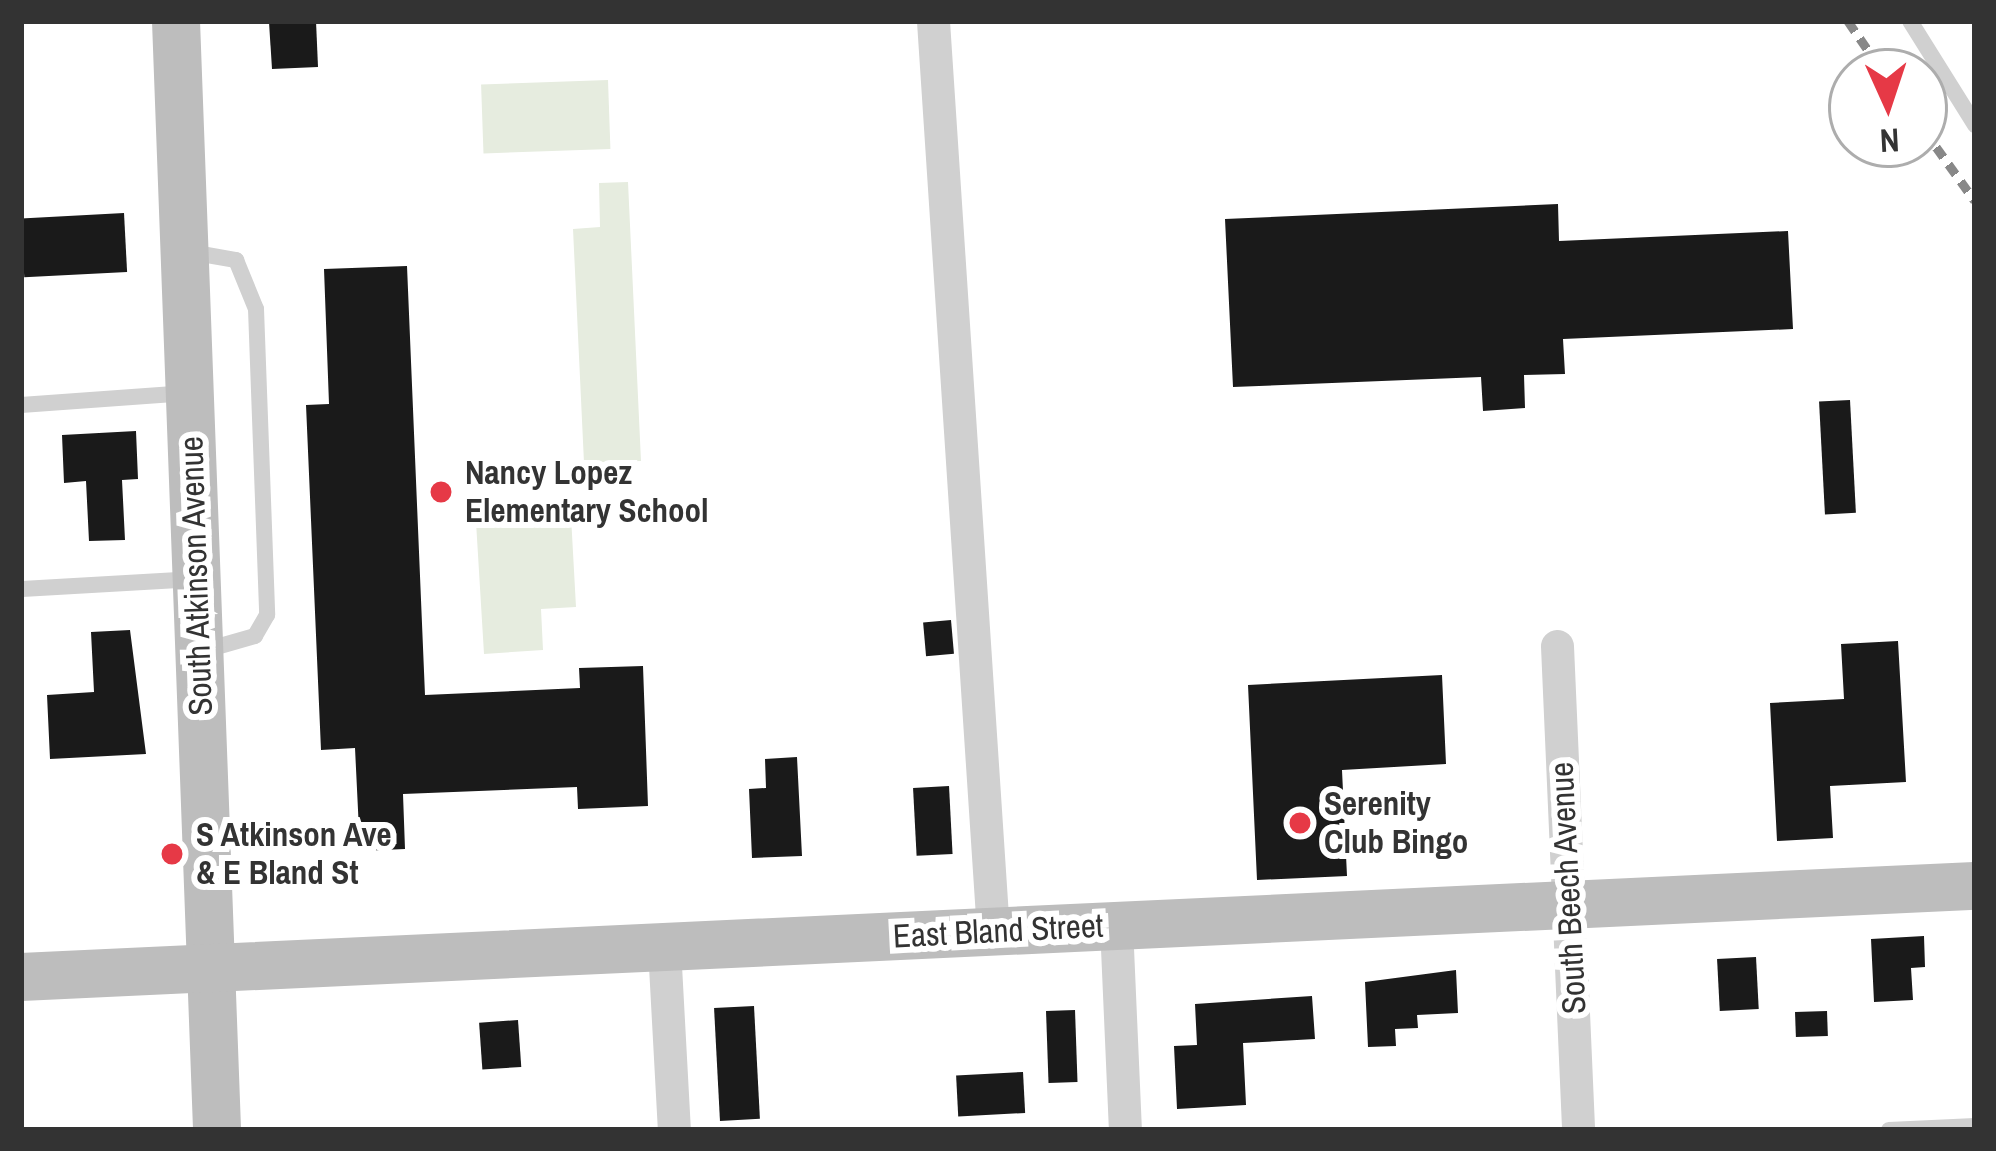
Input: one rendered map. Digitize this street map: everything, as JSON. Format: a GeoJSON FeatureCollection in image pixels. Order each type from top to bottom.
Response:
{"type":"FeatureCollection","features":[{"type":"Feature","properties":{"kind":"street","name":"South Atkinson Avenue"},"geometry":{"type":"LineString","coordinates":[[176,21],[218,1130]]}},
{"type":"Feature","properties":{"kind":"street"},"geometry":{"type":"LineString","coordinates":[[934,21],[993,932]]}},
{"type":"Feature","properties":{"kind":"street","name":"South Beech Avenue"},"geometry":{"type":"LineString","coordinates":[[1557,646],[1578,1130]]}},
{"type":"Feature","properties":{"kind":"street","name":"East Bland Street"},"geometry":{"type":"LineString","coordinates":[[21,977],[1975,886]]}},
{"type":"Feature","properties":{"kind":"street"},"geometry":{"type":"LineString","coordinates":[[1116,925],[1125,1130]]}},
{"type":"Feature","properties":{"kind":"street"},"geometry":{"type":"LineString","coordinates":[[664,947],[674,1130]]}},
{"type":"Feature","properties":{"kind":"lane"},"geometry":{"type":"LineString","coordinates":[[1932,21],[1911,22],[1975,125]]}},
{"type":"Feature","properties":{"kind":"lane"},"geometry":{"type":"LineString","coordinates":[[184,253],[236,260],[254,289],[267,615],[255,637],[199,650]]}},
{"type":"Feature","properties":{"kind":"lane"},"geometry":{"type":"LineString","coordinates":[[21,405],[190,393]]}},
{"type":"Feature","properties":{"kind":"lane"},"geometry":{"type":"LineString","coordinates":[[22,589],[196,579]]}},
{"type":"Feature","properties":{"kind":"lane"},"geometry":{"type":"LineString","coordinates":[[1889,1130],[1975,1126]]}},
{"type":"Feature","properties":{"kind":"shaded area"},"geometry":{"type":"Polygon","coordinates":[[[608,80],[610,149],[483,153],[481,84],[608,80]]]}},
{"type":"Feature","properties":{"kind":"shaded area"},"geometry":{"type":"Polygon","coordinates":[[[628,182],[641,461],[584,463],[573,229],[600,227],[599,183],[628,182]]]}},
{"type":"Feature","properties":{"kind":"shaded area"},"geometry":{"type":"Polygon","coordinates":[[[571,516],[576,607],[541,609],[543,650],[484,654],[476,522],[571,516]]]}},
{"type":"Feature","properties":{"kind":"building"},"geometry":{"type":"Polygon","coordinates":[[[316,21],[318,67],[272,69],[269,22],[316,21]]]}},
{"type":"Feature","properties":{"kind":"building"},"geometry":{"type":"Polygon","coordinates":[[[1558,204],[1559,241],[1788,231],[1793,329],[1563,339],[1565,374],[1524,375],[1525,408],[1483,411],[1481,377],[1233,387],[1225,219],[1558,204]]]}},
{"type":"Feature","properties":{"kind":"building"},"geometry":{"type":"Polygon","coordinates":[[[124,213],[127,272],[24,277],[21,218],[124,213]]]}},
{"type":"Feature","properties":{"kind":"building"},"geometry":{"type":"Polygon","coordinates":[[[407,266],[425,695],[580,688],[579,668],[643,666],[648,806],[578,809],[577,787],[403,794],[405,849],[360,851],[355,748],[321,750],[306,405],[329,404],[324,269],[407,266]]]}},
{"type":"Feature","properties":{"kind":"building"},"geometry":{"type":"Polygon","coordinates":[[[1850,400],[1856,513],[1825,514],[1819,402],[1850,400]]]}},
{"type":"Feature","properties":{"kind":"building"},"geometry":{"type":"Polygon","coordinates":[[[136,431],[138,479],[122,480],[125,540],[89,541],[86,481],[64,483],[62,435],[136,431]]]}},
{"type":"Feature","properties":{"kind":"building"},"geometry":{"type":"Polygon","coordinates":[[[951,620],[954,654],[926,656],[923,622],[951,620]]]}},
{"type":"Feature","properties":{"kind":"building"},"geometry":{"type":"Polygon","coordinates":[[[130,630],[146,754],[50,759],[47,695],[94,692],[91,632],[130,630]]]}},
{"type":"Feature","properties":{"kind":"building"},"geometry":{"type":"Polygon","coordinates":[[[1898,641],[1906,782],[1830,786],[1833,838],[1777,841],[1770,703],[1844,699],[1841,644],[1898,641]]]}},
{"type":"Feature","properties":{"kind":"building","name":"Serenity Club Bingo"},"geometry":{"type":"Polygon","coordinates":[[[1442,675],[1446,764],[1342,770],[1347,876],[1257,880],[1248,685],[1442,675]]]}},
{"type":"Feature","properties":{"kind":"building"},"geometry":{"type":"Polygon","coordinates":[[[797,757],[802,856],[752,858],[749,789],[766,788],[765,759],[797,757]]]}},
{"type":"Feature","properties":{"kind":"building"},"geometry":{"type":"Polygon","coordinates":[[[949,786],[953,854],[917,856],[913,788],[949,786]]]}},
{"type":"Feature","properties":{"kind":"building"},"geometry":{"type":"Polygon","coordinates":[[[1924,936],[1925,967],[1911,968],[1913,1000],[1874,1002],[1871,939],[1924,936]]]}},
{"type":"Feature","properties":{"kind":"building"},"geometry":{"type":"Polygon","coordinates":[[[1756,957],[1759,1009],[1720,1011],[1717,959],[1756,957]]]}},
{"type":"Feature","properties":{"kind":"building"},"geometry":{"type":"Polygon","coordinates":[[[1456,970],[1458,1013],[1417,1015],[1418,1028],[1395,1029],[1396,1046],[1368,1047],[1365,982],[1456,970]]]}},
{"type":"Feature","properties":{"kind":"building"},"geometry":{"type":"Polygon","coordinates":[[[1312,996],[1315,1039],[1243,1043],[1246,1105],[1177,1109],[1174,1046],[1197,1045],[1195,1004],[1312,996]]]}},
{"type":"Feature","properties":{"kind":"building"},"geometry":{"type":"Polygon","coordinates":[[[754,1006],[760,1119],[720,1121],[714,1008],[754,1006]]]}},
{"type":"Feature","properties":{"kind":"building"},"geometry":{"type":"Polygon","coordinates":[[[1075,1010],[1078,1082],[1049,1083],[1046,1011],[1075,1010]]]}},
{"type":"Feature","properties":{"kind":"building"},"geometry":{"type":"Polygon","coordinates":[[[1827,1011],[1828,1036],[1796,1037],[1795,1012],[1827,1011]]]}},
{"type":"Feature","properties":{"kind":"building"},"geometry":{"type":"Polygon","coordinates":[[[518,1020],[521,1067],[482,1070],[479,1023],[518,1020]]]}},
{"type":"Feature","properties":{"kind":"building"},"geometry":{"type":"Polygon","coordinates":[[[1023,1072],[1025,1113],[958,1116],[956,1076],[1023,1072]]]}},
{"type":"Feature","properties":{"kind":"railway"},"geometry":{"type":"LineString","coordinates":[[1848,21],[1867,48]]}},
{"type":"Feature","properties":{"kind":"railway"},"geometry":{"type":"LineString","coordinates":[[1948,163],[1975,201]]}},
{"type":"Feature","properties":{"kind":"place","name":"Nancy Lopez Elementary School"},"geometry":{"type":"Point","coordinates":[441,492]}},
{"type":"Feature","properties":{"kind":"place","name":"Serenity Club Bingo"},"geometry":{"type":"Point","coordinates":[1300,823]}},
{"type":"Feature","properties":{"kind":"place","name":"S Atkinson Ave & E Bland St"},"geometry":{"type":"Point","coordinates":[172,854]}}]}
